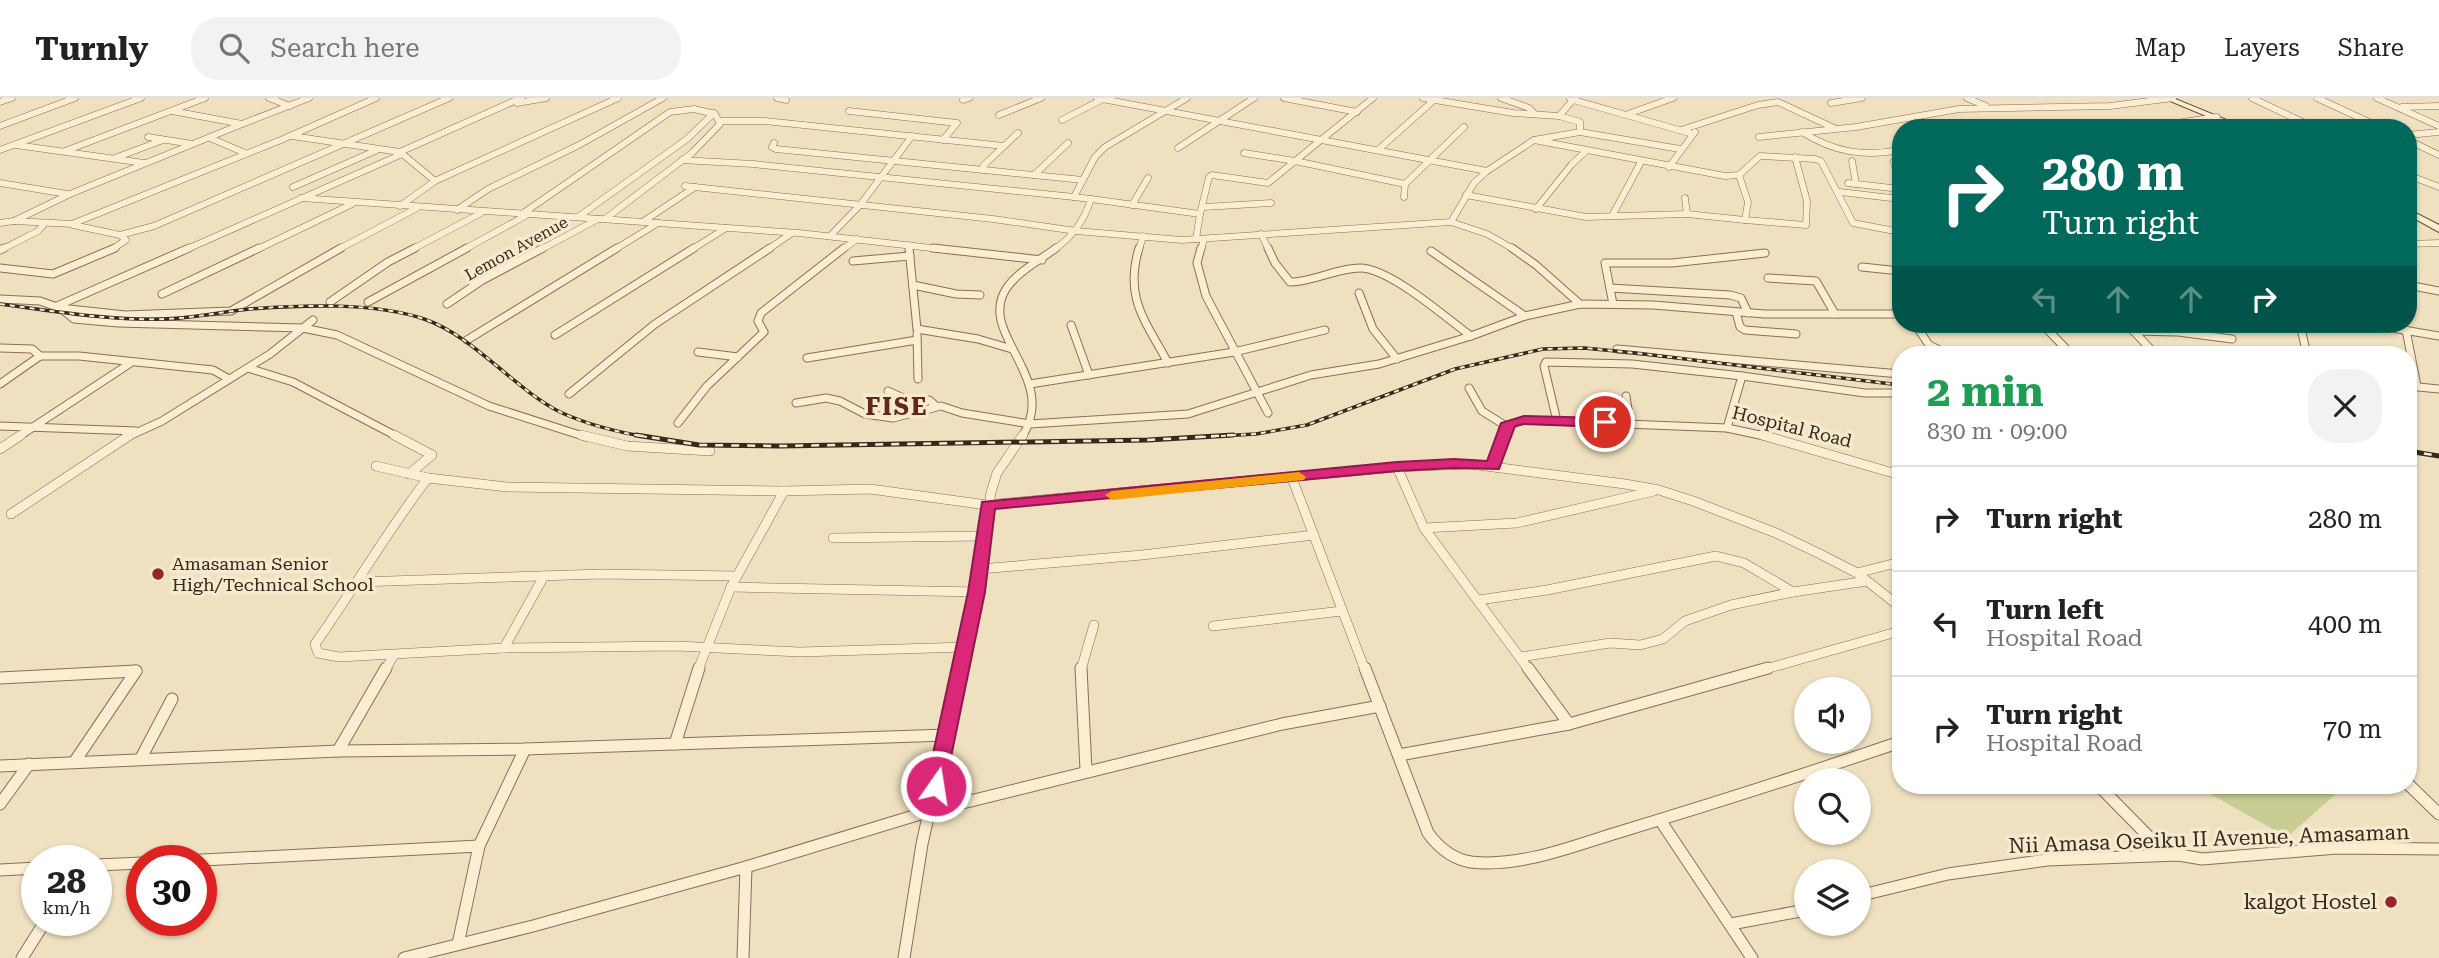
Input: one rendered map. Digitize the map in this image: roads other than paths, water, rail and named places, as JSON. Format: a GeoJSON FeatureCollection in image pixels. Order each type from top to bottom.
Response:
{"type":"FeatureCollection","features":[{"type":"Feature","properties":{"kind":"main road"},"geometry":{"type":"LineString","coordinates":[[2167,98],[2222,119]]}},
{"type":"Feature","properties":{"kind":"main road"},"geometry":{"type":"LineString","coordinates":[[2417,217],[2439,229]]}},
{"type":"Feature","properties":{"kind":"street"},"geometry":{"type":"LineString","coordinates":[[0,102],[12,98]]}},
{"type":"Feature","properties":{"kind":"street"},"geometry":{"type":"LineString","coordinates":[[0,126],[75,98]]}},
{"type":"Feature","properties":{"kind":"street"},"geometry":{"type":"LineString","coordinates":[[0,150],[141,98]]}},
{"type":"Feature","properties":{"kind":"street"},"geometry":{"type":"LineString","coordinates":[[65,151],[205,98]]}},
{"type":"Feature","properties":{"kind":"street"},"geometry":{"type":"LineString","coordinates":[[269,98],[290,106]]}},
{"type":"Feature","properties":{"kind":"street"},"geometry":{"type":"LineString","coordinates":[[14,221],[70,194],[309,98]]}},
{"type":"Feature","properties":{"kind":"street"},"geometry":{"type":"LineString","coordinates":[[72,224],[376,98]]}},
{"type":"Feature","properties":{"kind":"street"},"geometry":{"type":"LineString","coordinates":[[0,223],[14,221],[44,225],[72,224],[123,238],[449,98]]}},
{"type":"Feature","properties":{"kind":"street"},"geometry":{"type":"LineString","coordinates":[[59,307],[522,98]]}},
{"type":"Feature","properties":{"kind":"street"},"geometry":{"type":"LineString","coordinates":[[509,104],[546,98]]}},
{"type":"Feature","properties":{"kind":"street"},"geometry":{"type":"LineString","coordinates":[[400,206],[435,181],[618,98]]}},
{"type":"Feature","properties":{"kind":"street"},"geometry":{"type":"LineString","coordinates":[[457,210],[488,189],[579,145],[663,98]]}},
{"type":"Feature","properties":{"kind":"street"},"geometry":{"type":"LineString","coordinates":[[777,98],[786,100]]}},
{"type":"Feature","properties":{"kind":"street"},"geometry":{"type":"LineString","coordinates":[[999,115],[1041,98]]}},
{"type":"Feature","properties":{"kind":"street"},"geometry":{"type":"LineString","coordinates":[[1074,197],[1095,156],[1105,147],[1187,98]]}},
{"type":"Feature","properties":{"kind":"street"},"geometry":{"type":"LineString","coordinates":[[1178,148],[1254,98]]}},
{"type":"Feature","properties":{"kind":"street"},"geometry":{"type":"LineString","coordinates":[[1284,98],[1357,111]]}},
{"type":"Feature","properties":{"kind":"street"},"geometry":{"type":"LineString","coordinates":[[1268,413],[1234,352],[1198,274],[1202,210],[1209,177],[1212,175],[1273,182],[1373,98]]}},
{"type":"Feature","properties":{"kind":"street"},"geometry":{"type":"LineString","coordinates":[[1423,98],[1559,116],[1580,122],[1580,132]]}},
{"type":"Feature","properties":{"kind":"street"},"geometry":{"type":"LineString","coordinates":[[1501,98],[1533,110],[1535,114]]}},
{"type":"Feature","properties":{"kind":"street"},"geometry":{"type":"LineString","coordinates":[[1629,114],[1673,98]]}},
{"type":"Feature","properties":{"kind":"street"},"geometry":{"type":"LineString","coordinates":[[1830,103],[1861,98]]}},
{"type":"Feature","properties":{"kind":"street"},"geometry":{"type":"LineString","coordinates":[[1967,98],[1988,106]]}},
{"type":"Feature","properties":{"kind":"street"},"geometry":{"type":"LineString","coordinates":[[1894,119],[1988,106],[2110,106],[2173,98]]}},
{"type":"Feature","properties":{"kind":"street"},"geometry":{"type":"LineString","coordinates":[[2252,98],[2296,119]]}},
{"type":"Feature","properties":{"kind":"street"},"geometry":{"type":"LineString","coordinates":[[2317,98],[2362,119]]}},
{"type":"Feature","properties":{"kind":"street"},"geometry":{"type":"LineString","coordinates":[[2377,98],[2439,126]]}},
{"type":"Feature","properties":{"kind":"street"},"geometry":{"type":"LineString","coordinates":[[1062,120],[1100,99],[1487,171]]}},
{"type":"Feature","properties":{"kind":"street"},"geometry":{"type":"LineString","coordinates":[[1559,116],[1571,99],[1693,134]]}},
{"type":"Feature","properties":{"kind":"street"},"geometry":{"type":"LineString","coordinates":[[1681,130],[1759,105],[1789,99]]}},
{"type":"Feature","properties":{"kind":"street"},"geometry":{"type":"LineString","coordinates":[[1378,150],[1434,100]]}},
{"type":"Feature","properties":{"kind":"street"},"geometry":{"type":"LineString","coordinates":[[1646,101],[1654,104]]}},
{"type":"Feature","properties":{"kind":"street"},"geometry":{"type":"LineString","coordinates":[[1778,102],[1835,129]]}},
{"type":"Feature","properties":{"kind":"street"},"geometry":{"type":"LineString","coordinates":[[2397,107],[2439,106]]}},
{"type":"Feature","properties":{"kind":"street"},"geometry":{"type":"LineString","coordinates":[[368,302],[524,214],[670,113],[694,109],[714,113],[719,121],[765,121],[1004,146]]}},
{"type":"Feature","properties":{"kind":"street"},"geometry":{"type":"LineString","coordinates":[[172,111],[242,124]]}},
{"type":"Feature","properties":{"kind":"street"},"geometry":{"type":"LineString","coordinates":[[849,111],[957,123],[943,140]]}},
{"type":"Feature","properties":{"kind":"street"},"geometry":{"type":"LineString","coordinates":[[578,217],[684,141],[714,113]]}},
{"type":"Feature","properties":{"kind":"street"},"geometry":{"type":"LineString","coordinates":[[2207,119],[2217,117]]}},
{"type":"Feature","properties":{"kind":"street"},"geometry":{"type":"LineString","coordinates":[[1759,137],[1892,119]]}},
{"type":"Feature","properties":{"kind":"street","name":"Lemon Avenue"},"geometry":{"type":"LineString","coordinates":[[447,304],[481,281],[602,219],[682,160],[716,131],[720,126],[719,121]]}},
{"type":"Feature","properties":{"kind":"street"},"geometry":{"type":"LineString","coordinates":[[1669,167],[1700,124]]}},
{"type":"Feature","properties":{"kind":"street"},"geometry":{"type":"LineString","coordinates":[[1404,197],[1405,184],[1464,127]]}},
{"type":"Feature","properties":{"kind":"street"},"geometry":{"type":"LineString","coordinates":[[1451,222],[1466,195],[1487,171],[1534,141],[1580,132],[1680,149]]}},
{"type":"Feature","properties":{"kind":"street"},"geometry":{"type":"LineString","coordinates":[[1802,132],[1836,151],[1875,155],[1892,152]]}},
{"type":"Feature","properties":{"kind":"street"},"geometry":{"type":"LineString","coordinates":[[2417,136],[2439,132]]}},
{"type":"Feature","properties":{"kind":"street"},"geometry":{"type":"LineString","coordinates":[[984,170],[983,166],[1018,133]]}},
{"type":"Feature","properties":{"kind":"street"},"geometry":{"type":"LineString","coordinates":[[290,135],[401,153],[435,181]]}},
{"type":"Feature","properties":{"kind":"street"},"geometry":{"type":"LineString","coordinates":[[830,236],[860,205],[912,136]]}},
{"type":"Feature","properties":{"kind":"street"},"geometry":{"type":"LineString","coordinates":[[148,137],[194,144]]}},
{"type":"Feature","properties":{"kind":"street"},"geometry":{"type":"LineString","coordinates":[[211,138],[245,153]]}},
{"type":"Feature","properties":{"kind":"street"},"geometry":{"type":"LineString","coordinates":[[111,160],[163,140]]}},
{"type":"Feature","properties":{"kind":"street"},"geometry":{"type":"LineString","coordinates":[[1534,141],[1725,176],[1739,175],[1760,156],[1822,158],[1836,151]]}},
{"type":"Feature","properties":{"kind":"street"},"geometry":{"type":"LineString","coordinates":[[2417,142],[2439,155]]}},
{"type":"Feature","properties":{"kind":"street"},"geometry":{"type":"LineString","coordinates":[[774,143],[772,148],[776,149],[1083,180]]}},
{"type":"Feature","properties":{"kind":"street"},"geometry":{"type":"LineString","coordinates":[[1034,175],[1068,143]]}},
{"type":"Feature","properties":{"kind":"street"},"geometry":{"type":"LineString","coordinates":[[1821,144],[1822,158],[1830,182],[1840,192],[1853,223],[1892,230]]}},
{"type":"Feature","properties":{"kind":"street"},"geometry":{"type":"LineString","coordinates":[[14,145],[147,163]]}},
{"type":"Feature","properties":{"kind":"street"},"geometry":{"type":"LineString","coordinates":[[293,187],[379,149]]}},
{"type":"Feature","properties":{"kind":"street"},"geometry":{"type":"LineString","coordinates":[[1536,209],[1572,164],[1586,151]]}},
{"type":"Feature","properties":{"kind":"street"},"geometry":{"type":"LineString","coordinates":[[1244,153],[1405,184]]}},
{"type":"Feature","properties":{"kind":"street"},"geometry":{"type":"LineString","coordinates":[[1466,195],[1601,218],[1687,214],[1806,225],[1807,201],[1795,157]]}},
{"type":"Feature","properties":{"kind":"street"},"geometry":{"type":"LineString","coordinates":[[682,160],[753,164],[992,187],[1132,205],[1202,210],[1271,203]]}},
{"type":"Feature","properties":{"kind":"street"},"geometry":{"type":"LineString","coordinates":[[1852,161],[1856,184]]}},
{"type":"Feature","properties":{"kind":"street"},"geometry":{"type":"LineString","coordinates":[[1612,216],[1641,162]]}},
{"type":"Feature","properties":{"kind":"street"},"geometry":{"type":"LineString","coordinates":[[1739,175],[1748,202],[1745,220]]}},
{"type":"Feature","properties":{"kind":"street"},"geometry":{"type":"LineString","coordinates":[[1132,205],[1148,178]]}},
{"type":"Feature","properties":{"kind":"street"},"geometry":{"type":"LineString","coordinates":[[2417,178],[2439,187]]}},
{"type":"Feature","properties":{"kind":"street"},"geometry":{"type":"LineString","coordinates":[[0,183],[70,194]]}},
{"type":"Feature","properties":{"kind":"street"},"geometry":{"type":"LineString","coordinates":[[1848,183],[1892,186]]}},
{"type":"Feature","properties":{"kind":"street"},"geometry":{"type":"LineString","coordinates":[[685,186],[993,219],[1076,231],[1200,239],[1451,222],[1470,226],[1507,244],[1580,304]]}},
{"type":"Feature","properties":{"kind":"street"},"geometry":{"type":"LineString","coordinates":[[644,221],[695,187]]}},
{"type":"Feature","properties":{"kind":"street"},"geometry":{"type":"LineString","coordinates":[[1840,192],[1892,198]]}},
{"type":"Feature","properties":{"kind":"street"},"geometry":{"type":"LineString","coordinates":[[301,198],[830,236],[1042,260]]}},
{"type":"Feature","properties":{"kind":"street"},"geometry":{"type":"LineString","coordinates":[[1685,198],[1687,214]]}},
{"type":"Feature","properties":{"kind":"street"},"geometry":{"type":"LineString","coordinates":[[904,958],[930,811],[977,592],[987,505],[998,473],[1030,424],[1034,403],[1030,384],[1012,349],[999,303],[1003,292],[1011,284],[1076,231],[1091,200]]}},
{"type":"Feature","properties":{"kind":"street"},"geometry":{"type":"LineString","coordinates":[[162,294],[354,203]]}},
{"type":"Feature","properties":{"kind":"street"},"geometry":{"type":"LineString","coordinates":[[0,299],[40,301],[59,307],[125,315],[237,310],[293,273],[418,207]]}},
{"type":"Feature","properties":{"kind":"street"},"geometry":{"type":"LineString","coordinates":[[330,302],[388,262],[483,212]]}},
{"type":"Feature","properties":{"kind":"street"},"geometry":{"type":"LineString","coordinates":[[467,340],[658,223]]}},
{"type":"Feature","properties":{"kind":"street"},"geometry":{"type":"LineString","coordinates":[[0,250],[44,225]]}},
{"type":"Feature","properties":{"kind":"street"},"geometry":{"type":"LineString","coordinates":[[555,335],[726,228]]}},
{"type":"Feature","properties":{"kind":"street"},"geometry":{"type":"LineString","coordinates":[[569,394],[655,324],[792,233]]}},
{"type":"Feature","properties":{"kind":"street"},"geometry":{"type":"LineString","coordinates":[[1261,234],[1275,263],[1290,282],[1348,270],[1375,270],[1471,337]]}},
{"type":"Feature","properties":{"kind":"street"},"geometry":{"type":"LineString","coordinates":[[1143,236],[1132,272],[1135,300],[1168,363]]}},
{"type":"Feature","properties":{"kind":"street"},"geometry":{"type":"LineString","coordinates":[[0,268],[52,274],[117,247],[123,238]]}},
{"type":"Feature","properties":{"kind":"street"},"geometry":{"type":"LineString","coordinates":[[678,423],[708,386],[764,331],[758,321],[761,313],[818,266],[857,239]]}},
{"type":"Feature","properties":{"kind":"street"},"geometry":{"type":"LineString","coordinates":[[2417,244],[2439,243]]}},
{"type":"Feature","properties":{"kind":"street"},"geometry":{"type":"LineString","coordinates":[[909,245],[917,329],[918,379]]}},
{"type":"Feature","properties":{"kind":"street"},"geometry":{"type":"LineString","coordinates":[[1431,251],[1525,316]]}},
{"type":"Feature","properties":{"kind":"street"},"geometry":{"type":"LineString","coordinates":[[1613,304],[1605,263],[1672,262],[1765,253]]}},
{"type":"Feature","properties":{"kind":"street"},"geometry":{"type":"LineString","coordinates":[[853,261],[910,256]]}},
{"type":"Feature","properties":{"kind":"street"},"geometry":{"type":"LineString","coordinates":[[1861,267],[1892,270]]}},
{"type":"Feature","properties":{"kind":"street"},"geometry":{"type":"LineString","coordinates":[[1768,278],[1816,281],[1835,314]]}},
{"type":"Feature","properties":{"kind":"street"},"geometry":{"type":"LineString","coordinates":[[913,285],[943,292],[980,295]]}},
{"type":"Feature","properties":{"kind":"street"},"geometry":{"type":"LineString","coordinates":[[2417,287],[2439,291]]}},
{"type":"Feature","properties":{"kind":"street"},"geometry":{"type":"LineString","coordinates":[[1610,288],[1730,295],[1741,298],[1748,313]]}},
{"type":"Feature","properties":{"kind":"street"},"geometry":{"type":"LineString","coordinates":[[1359,293],[1365,316],[1378,338],[1397,359]]}},
{"type":"Feature","properties":{"kind":"street"},"geometry":{"type":"LineString","coordinates":[[796,403],[826,398],[840,401],[864,414],[893,418],[936,406],[1030,424],[1188,414],[1326,371],[1365,367],[1397,359],[1471,337],[1525,316],[1580,304],[1748,313],[1892,314]]}},
{"type":"Feature","properties":{"kind":"street"},"geometry":{"type":"LineString","coordinates":[[59,307],[74,318],[118,323],[303,328],[337,335],[385,360],[489,406],[589,438],[627,446],[710,451]]}},
{"type":"Feature","properties":{"kind":"street"},"geometry":{"type":"LineString","coordinates":[[1736,312],[1742,329],[1796,334]]}},
{"type":"Feature","properties":{"kind":"street"},"geometry":{"type":"LineString","coordinates":[[11,513],[136,431],[162,421],[248,368],[313,320]]}},
{"type":"Feature","properties":{"kind":"street"},"geometry":{"type":"LineString","coordinates":[[1071,325],[1089,375]]}},
{"type":"Feature","properties":{"kind":"street"},"geometry":{"type":"LineString","coordinates":[[917,329],[978,339],[1012,349]]}},
{"type":"Feature","properties":{"kind":"street"},"geometry":{"type":"LineString","coordinates":[[1030,384],[1234,352],[1325,330]]}},
{"type":"Feature","properties":{"kind":"street"},"geometry":{"type":"LineString","coordinates":[[2417,332],[2439,336]]}},
{"type":"Feature","properties":{"kind":"street"},"geometry":{"type":"LineString","coordinates":[[2051,333],[2063,346]]}},
{"type":"Feature","properties":{"kind":"street"},"geometry":{"type":"LineString","coordinates":[[2135,333],[2148,346]]}},
{"type":"Feature","properties":{"kind":"street"},"geometry":{"type":"LineString","coordinates":[[2186,333],[2232,339]]}},
{"type":"Feature","properties":{"kind":"street"},"geometry":{"type":"LineString","coordinates":[[807,358],[917,340]]}},
{"type":"Feature","properties":{"kind":"street"},"geometry":{"type":"LineString","coordinates":[[0,348],[32,349],[40,356]]}},
{"type":"Feature","properties":{"kind":"street"},"geometry":{"type":"LineString","coordinates":[[1617,349],[1892,373]]}},
{"type":"Feature","properties":{"kind":"street"},"geometry":{"type":"LineString","coordinates":[[698,352],[738,357]]}},
{"type":"Feature","properties":{"kind":"street"},"geometry":{"type":"LineString","coordinates":[[0,384],[40,356],[79,356],[213,370],[229,379]]}},
{"type":"Feature","properties":{"kind":"street"},"geometry":{"type":"LineString","coordinates":[[0,449],[132,362]]}},
{"type":"Feature","properties":{"kind":"street"},"geometry":{"type":"LineString","coordinates":[[1557,421],[1544,366],[1546,362],[1632,364],[1865,393],[1892,393]]}},
{"type":"Feature","properties":{"kind":"street"},"geometry":{"type":"LineString","coordinates":[[248,368],[293,382],[430,453],[431,457],[409,474]]}},
{"type":"Feature","properties":{"kind":"street"},"geometry":{"type":"LineString","coordinates":[[1727,428],[1742,376]]}},
{"type":"Feature","properties":{"kind":"street"},"geometry":{"type":"LineString","coordinates":[[2417,386],[2439,389]]}},
{"type":"Feature","properties":{"kind":"street"},"geometry":{"type":"LineString","coordinates":[[1469,388],[1482,411],[1506,426],[1493,466]]}},
{"type":"Feature","properties":{"kind":"street"},"geometry":{"type":"LineString","coordinates":[[888,391],[914,403],[929,400],[936,406]]}},
{"type":"Feature","properties":{"kind":"street"},"geometry":{"type":"LineString","coordinates":[[1626,396],[1630,423]]}},
{"type":"Feature","properties":{"kind":"street","name":"Hospital Road"},"geometry":{"type":"LineString","coordinates":[[1506,426],[1524,420],[1727,428],[1765,436],[1892,473]]}},
{"type":"Feature","properties":{"kind":"street"},"geometry":{"type":"LineString","coordinates":[[0,426],[136,431]]}},
{"type":"Feature","properties":{"kind":"street"},"geometry":{"type":"LineString","coordinates":[[376,466],[428,478],[508,487],[880,490],[987,505],[1397,467],[1454,463],[1493,466],[1659,490],[1776,533],[1857,573],[1892,601]]}},
{"type":"Feature","properties":{"kind":"street"},"geometry":{"type":"LineString","coordinates":[[1397,467],[1424,528],[1569,723]]}},
{"type":"Feature","properties":{"kind":"street"},"geometry":{"type":"LineString","coordinates":[[428,478],[407,505],[359,582],[315,644],[318,653],[331,657],[504,649],[677,646],[800,652],[902,646],[966,648]]}},
{"type":"Feature","properties":{"kind":"street"},"geometry":{"type":"LineString","coordinates":[[1292,478],[1428,833],[1438,847],[1454,858],[1483,862],[1535,856],[1660,820],[1892,745]]}},
{"type":"Feature","properties":{"kind":"street"},"geometry":{"type":"LineString","coordinates":[[1424,528],[1517,523],[1659,490]]}},
{"type":"Feature","properties":{"kind":"street"},"geometry":{"type":"LineString","coordinates":[[675,744],[705,649],[731,587],[784,491]]}},
{"type":"Feature","properties":{"kind":"street"},"geometry":{"type":"LineString","coordinates":[[833,538],[984,536]]}},
{"type":"Feature","properties":{"kind":"street"},"geometry":{"type":"LineString","coordinates":[[980,569],[1314,536]]}},
{"type":"Feature","properties":{"kind":"street"},"geometry":{"type":"LineString","coordinates":[[1479,600],[1716,556],[1744,563],[1793,592]]}},
{"type":"Feature","properties":{"kind":"street"},"geometry":{"type":"LineString","coordinates":[[1857,573],[1892,564]]}},
{"type":"Feature","properties":{"kind":"street"},"geometry":{"type":"LineString","coordinates":[[359,582],[544,576],[737,576]]}},
{"type":"Feature","properties":{"kind":"street"},"geometry":{"type":"LineString","coordinates":[[504,649],[544,576]]}},
{"type":"Feature","properties":{"kind":"street"},"geometry":{"type":"LineString","coordinates":[[1521,657],[1609,643],[1640,645],[1663,639],[1675,632],[1685,621],[1731,605],[1867,581]]}},
{"type":"Feature","properties":{"kind":"street"},"geometry":{"type":"LineString","coordinates":[[731,587],[977,592]]}},
{"type":"Feature","properties":{"kind":"street"},"geometry":{"type":"LineString","coordinates":[[1213,625],[1342,611]]}},
{"type":"Feature","properties":{"kind":"street"},"geometry":{"type":"LineString","coordinates":[[1086,771],[1081,669],[1094,625]]}},
{"type":"Feature","properties":{"kind":"street"},"geometry":{"type":"LineString","coordinates":[[1399,755],[1569,723],[1892,633]]}},
{"type":"Feature","properties":{"kind":"street"},"geometry":{"type":"LineString","coordinates":[[338,751],[394,654]]}},
{"type":"Feature","properties":{"kind":"street"},"geometry":{"type":"LineString","coordinates":[[0,678],[136,671],[75,761]]}},
{"type":"Feature","properties":{"kind":"street"},"geometry":{"type":"LineString","coordinates":[[141,758],[172,699]]}},
{"type":"Feature","properties":{"kind":"street"},"geometry":{"type":"LineString","coordinates":[[404,958],[533,926],[746,867],[930,811],[1282,724],[1380,706]]}},
{"type":"Feature","properties":{"kind":"street"},"geometry":{"type":"LineString","coordinates":[[0,766],[338,751],[524,749],[947,735]]}},
{"type":"Feature","properties":{"kind":"street"},"geometry":{"type":"LineString","coordinates":[[458,944],[479,846],[524,749]]}},
{"type":"Feature","properties":{"kind":"street"},"geometry":{"type":"LineString","coordinates":[[0,804],[29,764]]}},
{"type":"Feature","properties":{"kind":"street"},"geometry":{"type":"LineString","coordinates":[[2417,793],[2439,814]]}},
{"type":"Feature","properties":{"kind":"street"},"geometry":{"type":"LineString","coordinates":[[2107,794],[2156,844],[2179,855]]}},
{"type":"Feature","properties":{"kind":"street"},"geometry":{"type":"LineString","coordinates":[[1660,820],[1752,958]]}},
{"type":"Feature","properties":{"kind":"street"},"geometry":{"type":"LineString","coordinates":[[217,859],[479,846]]}},
{"type":"Feature","properties":{"kind":"street","name":"Nii Amasa Oseiku II Avenue, Amasaman"},"geometry":{"type":"LineString","coordinates":[[1871,893],[1948,874],[2047,860],[2179,855],[2202,859],[2337,848],[2439,849]]}},
{"type":"Feature","properties":{"kind":"street"},"geometry":{"type":"LineString","coordinates":[[743,958],[746,867]]}},
{"type":"Feature","properties":{"kind":"street"},"geometry":{"type":"LineString","coordinates":[[0,870],[21,869]]}},
{"type":"Feature","properties":{"kind":"street"},"geometry":{"type":"LineString","coordinates":[[1731,923],[1794,912]]}},
{"type":"Feature","properties":{"kind":"street"},"geometry":{"type":"LineString","coordinates":[[22,958],[36,936]]}},
{"type":"Feature","properties":{"kind":"railway"},"geometry":{"type":"LineString","coordinates":[[0,304],[82,315],[145,319],[314,306],[361,307],[404,314],[424,319],[460,337],[526,390],[560,412],[603,428],[636,435]]}},
{"type":"Feature","properties":{"kind":"railway"},"geometry":{"type":"LineString","coordinates":[[1201,437],[1256,434],[1307,425],[1455,369],[1543,349],[1584,348],[1636,353],[1892,384]]}},
{"type":"Feature","properties":{"kind":"railway"},"geometry":{"type":"LineString","coordinates":[[636,435],[699,445],[780,446],[1148,440],[1233,435]]}},
{"type":"Feature","properties":{"kind":"railway"},"geometry":{"type":"LineString","coordinates":[[636,435],[647,437]]}},
{"type":"Feature","properties":{"kind":"railway"},"geometry":{"type":"LineString","coordinates":[[2417,452],[2439,456]]}},
{"type":"Feature","properties":{"kind":"place","name":"Amasaman Senior High/Technical School"},"geometry":{"type":"Point","coordinates":[158,574]}},
{"type":"Feature","properties":{"kind":"place","name":"kalgot Hostel"},"geometry":{"type":"Point","coordinates":[2391,902]}},
{"type":"Feature","properties":{"kind":"district","name":"FISE"},"geometry":{"type":"Point","coordinates":[897,407]}}]}
